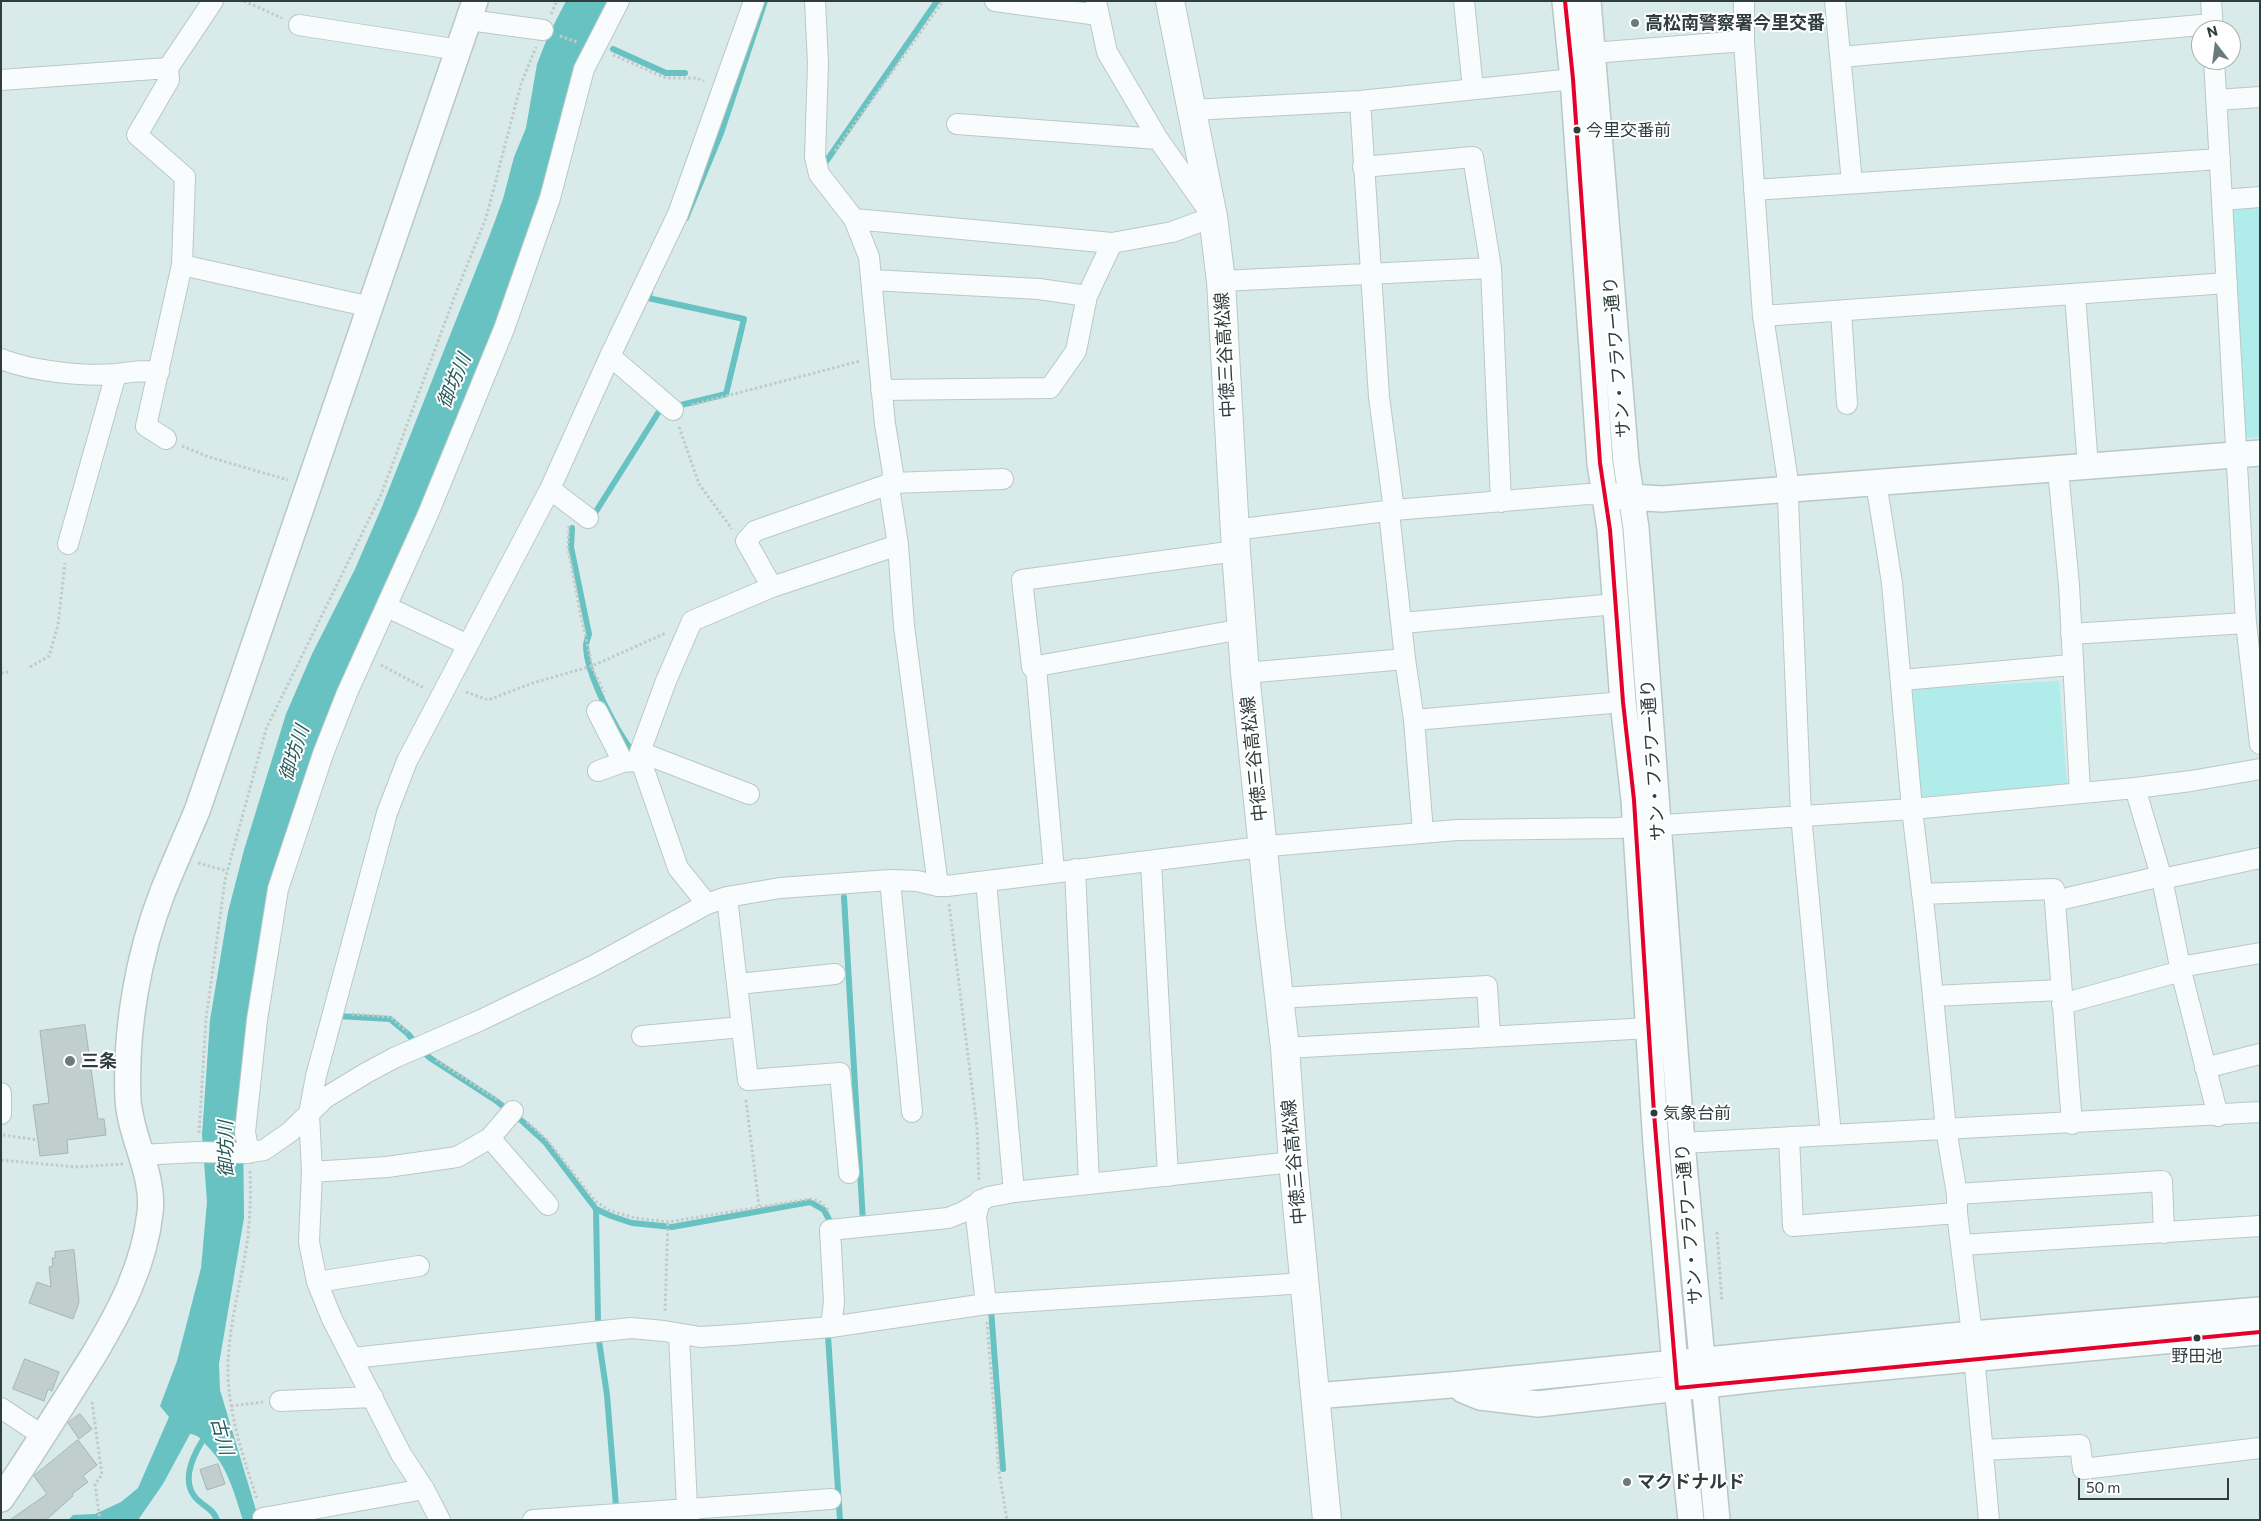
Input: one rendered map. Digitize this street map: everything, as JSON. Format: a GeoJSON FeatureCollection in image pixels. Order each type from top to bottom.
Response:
{"type":"FeatureCollection","features":[{"type":"Feature","properties":{"kind":"main road","name":"中徳三谷高松線"},"geometry":{"type":"LineString","coordinates":[[1170,1],[1213,216],[1221,281],[1235,540],[1242,629],[1285,1048],[1293,1162],[1327,1520]]}},
{"type":"Feature","properties":{"kind":"street"},"geometry":{"type":"LineString","coordinates":[[166,439],[146,426],[182,265],[185,177],[137,135],[168,80],[168,68],[213,1]]}},
{"type":"Feature","properties":{"kind":"street"},"geometry":{"type":"LineString","coordinates":[[247,1153],[245,1132],[257,1020],[278,889],[323,754],[504,329],[550,198],[589,46],[619,1]]}},
{"type":"Feature","properties":{"kind":"street"},"geometry":{"type":"LineString","coordinates":[[440,1520],[424,1489],[401,1454],[332,1319],[317,1282],[309,1242],[312,1172],[309,1114],[332,1013],[387,813],[407,761],[550,490],[610,356],[678,214],[754,1]]}},
{"type":"Feature","properties":{"kind":"street"},"geometry":{"type":"LineString","coordinates":[[814,1],[818,63],[814,150],[819,174],[854,219],[868,257],[872,280],[881,390],[894,473],[890,493],[898,545],[904,626],[943,886]]}},
{"type":"Feature","properties":{"kind":"street"},"geometry":{"type":"LineString","coordinates":[[854,219],[1112,243],[1172,232],[1213,216],[1158,139],[1108,52],[1097,8],[995,1]]}},
{"type":"Feature","properties":{"kind":"street"},"geometry":{"type":"LineString","coordinates":[[1464,1],[1473,90]]}},
{"type":"Feature","properties":{"kind":"street","name":"サン・フラワー通り"},"geometry":{"type":"LineString","coordinates":[[1565,1],[1579,63],[1626,462],[1636,528],[1654,1113],[1677,1388],[1691,1520]]}},
{"type":"Feature","properties":{"kind":"street","name":"サン・フラワー通り"},"geometry":{"type":"LineString","coordinates":[[1588,1],[1579,63],[1600,463],[1606,495],[1623,702],[1646,826],[1682,1144],[1717,1520]]}},
{"type":"Feature","properties":{"kind":"street"},"geometry":{"type":"LineString","coordinates":[[1744,1],[1744,41],[1763,316],[1788,489],[1802,815],[1831,1135]]}},
{"type":"Feature","properties":{"kind":"street"},"geometry":{"type":"LineString","coordinates":[[1835,1],[1852,183]]}},
{"type":"Feature","properties":{"kind":"street"},"geometry":{"type":"LineString","coordinates":[[2211,1],[2212,20]]}},
{"type":"Feature","properties":{"kind":"street"},"geometry":{"type":"LineString","coordinates":[[1,1499],[44,1436],[87,1366],[126,1298],[141,1258],[151,1212],[146,1174],[135,1159],[128,1100],[132,1020],[140,966],[163,892],[197,811],[472,11],[547,31]]}},
{"type":"Feature","properties":{"kind":"street"},"geometry":{"type":"LineString","coordinates":[[299,25],[459,50]]}},
{"type":"Feature","properties":{"kind":"street"},"geometry":{"type":"LineString","coordinates":[[1841,57],[2191,29]]}},
{"type":"Feature","properties":{"kind":"street"},"geometry":{"type":"LineString","coordinates":[[1192,110],[1360,101],[1473,90],[1579,63],[1744,41]]}},
{"type":"Feature","properties":{"kind":"street"},"geometry":{"type":"LineString","coordinates":[[1,80],[168,68]]}},
{"type":"Feature","properties":{"kind":"street"},"geometry":{"type":"LineString","coordinates":[[2215,70],[2227,283],[2248,454],[2246,623],[2260,744]]}},
{"type":"Feature","properties":{"kind":"street"},"geometry":{"type":"LineString","coordinates":[[2217,100],[2260,98]]}},
{"type":"Feature","properties":{"kind":"street"},"geometry":{"type":"LineString","coordinates":[[1360,101],[1379,397],[1405,659],[1414,720],[1423,832]]}},
{"type":"Feature","properties":{"kind":"street"},"geometry":{"type":"LineString","coordinates":[[957,124],[1158,139]]}},
{"type":"Feature","properties":{"kind":"street"},"geometry":{"type":"LineString","coordinates":[[1364,166],[1473,157],[1491,268],[1501,502]]}},
{"type":"Feature","properties":{"kind":"street"},"geometry":{"type":"LineString","coordinates":[[1754,190],[2220,160]]}},
{"type":"Feature","properties":{"kind":"street"},"geometry":{"type":"LineString","coordinates":[[2222,200],[2260,197]]}},
{"type":"Feature","properties":{"kind":"street"},"geometry":{"type":"LineString","coordinates":[[881,390],[1050,388],[1076,351],[1087,296],[1112,243]]}},
{"type":"Feature","properties":{"kind":"street"},"geometry":{"type":"LineString","coordinates":[[182,265],[371,307]]}},
{"type":"Feature","properties":{"kind":"street"},"geometry":{"type":"LineString","coordinates":[[1221,281],[1491,268]]}},
{"type":"Feature","properties":{"kind":"street"},"geometry":{"type":"LineString","coordinates":[[872,280],[1039,289],[1087,296]]}},
{"type":"Feature","properties":{"kind":"street"},"geometry":{"type":"LineString","coordinates":[[1763,316],[2227,283]]}},
{"type":"Feature","properties":{"kind":"street"},"geometry":{"type":"LineString","coordinates":[[2075,294],[2088,467]]}},
{"type":"Feature","properties":{"kind":"street"},"geometry":{"type":"LineString","coordinates":[[1841,311],[1847,404]]}},
{"type":"Feature","properties":{"kind":"street"},"geometry":{"type":"LineString","coordinates":[[610,356],[673,410]]}},
{"type":"Feature","properties":{"kind":"street"},"geometry":{"type":"LineString","coordinates":[[1,359],[47,370],[85,374],[116,374],[140,370],[159,372]]}},
{"type":"Feature","properties":{"kind":"street"},"geometry":{"type":"LineString","coordinates":[[68,544],[116,374]]}},
{"type":"Feature","properties":{"kind":"street"},"geometry":{"type":"LineString","coordinates":[[1242,629],[1036,668],[1032,667],[1022,580],[1391,511],[1588,494],[1662,499],[2248,454]]}},
{"type":"Feature","properties":{"kind":"street"},"geometry":{"type":"LineString","coordinates":[[2058,470],[2071,634],[2071,666],[2080,793]]}},
{"type":"Feature","properties":{"kind":"street"},"geometry":{"type":"LineString","coordinates":[[772,587],[746,541],[755,532],[892,483],[1003,478]]}},
{"type":"Feature","properties":{"kind":"street"},"geometry":{"type":"LineString","coordinates":[[1876,482],[1892,583],[1912,809],[1946,1129],[1972,1334],[1989,1520]]}},
{"type":"Feature","properties":{"kind":"street"},"geometry":{"type":"LineString","coordinates":[[550,490],[583,514]]}},
{"type":"Feature","properties":{"kind":"street"},"geometry":{"type":"LineString","coordinates":[[635,758],[692,621],[772,587],[898,545]]}},
{"type":"Feature","properties":{"kind":"street"},"geometry":{"type":"LineString","coordinates":[[1402,623],[1616,604]]}},
{"type":"Feature","properties":{"kind":"street"},"geometry":{"type":"LineString","coordinates":[[387,607],[468,645]]}},
{"type":"Feature","properties":{"kind":"street"},"geometry":{"type":"LineString","coordinates":[[2071,634],[2246,623]]}},
{"type":"Feature","properties":{"kind":"street"},"geometry":{"type":"LineString","coordinates":[[1246,673],[1405,659]]}},
{"type":"Feature","properties":{"kind":"street"},"geometry":{"type":"LineString","coordinates":[[1902,680],[2071,666]]}},
{"type":"Feature","properties":{"kind":"street"},"geometry":{"type":"LineString","coordinates":[[1036,668],[1054,871]]}},
{"type":"Feature","properties":{"kind":"street"},"geometry":{"type":"LineString","coordinates":[[1414,720],[1623,702]]}},
{"type":"Feature","properties":{"kind":"street"},"geometry":{"type":"LineString","coordinates":[[602,705],[635,758],[678,868],[707,904]]}},
{"type":"Feature","properties":{"kind":"street"},"geometry":{"type":"LineString","coordinates":[[598,771],[635,758],[749,794]]}},
{"type":"Feature","properties":{"kind":"street"},"geometry":{"type":"LineString","coordinates":[[135,1159],[199,1152],[247,1153],[264,1150],[276,1143],[325,1098],[394,1058],[421,1048],[593,966],[707,904],[727,897],[780,888],[890,880],[917,881],[943,886],[1263,847],[1423,832],[1646,826],[1912,809],[2135,788],[2191,781],[2260,768]]}},
{"type":"Feature","properties":{"kind":"street"},"geometry":{"type":"LineString","coordinates":[[2135,788],[2162,877],[2180,969],[2218,1116]]}},
{"type":"Feature","properties":{"kind":"street"},"geometry":{"type":"LineString","coordinates":[[2055,902],[2162,877],[2260,858]]}},
{"type":"Feature","properties":{"kind":"street"},"geometry":{"type":"LineString","coordinates":[[1152,862],[1168,1176]]}},
{"type":"Feature","properties":{"kind":"street"},"geometry":{"type":"LineString","coordinates":[[1075,869],[1089,1183]]}},
{"type":"Feature","properties":{"kind":"street"},"geometry":{"type":"LineString","coordinates":[[890,880],[912,1112]]}},
{"type":"Feature","properties":{"kind":"street"},"geometry":{"type":"LineString","coordinates":[[986,881],[1014,1192]]}},
{"type":"Feature","properties":{"kind":"street"},"geometry":{"type":"LineString","coordinates":[[1922,894],[2054,889],[2072,1124]]}},
{"type":"Feature","properties":{"kind":"street"},"geometry":{"type":"LineString","coordinates":[[727,897],[748,1080],[840,1073],[850,1173]]}},
{"type":"Feature","properties":{"kind":"street"},"geometry":{"type":"LineString","coordinates":[[1933,996],[2062,997],[2180,969],[2260,953]]}},
{"type":"Feature","properties":{"kind":"street"},"geometry":{"type":"LineString","coordinates":[[738,984],[835,974]]}},
{"type":"Feature","properties":{"kind":"street"},"geometry":{"type":"LineString","coordinates":[[1279,998],[1487,986],[1490,1035]]}},
{"type":"Feature","properties":{"kind":"street"},"geometry":{"type":"LineString","coordinates":[[642,1036],[742,1027]]}},
{"type":"Feature","properties":{"kind":"street"},"geometry":{"type":"LineString","coordinates":[[1285,1048],[1490,1035],[1650,1028]]}},
{"type":"Feature","properties":{"kind":"street"},"geometry":{"type":"LineString","coordinates":[[2205,1068],[2260,1054]]}},
{"type":"Feature","properties":{"kind":"street"},"geometry":{"type":"LineString","coordinates":[[1,1093],[1,1114]]}},
{"type":"Feature","properties":{"kind":"street"},"geometry":{"type":"LineString","coordinates":[[312,1172],[387,1167],[457,1157],[490,1138],[513,1111]]}},
{"type":"Feature","properties":{"kind":"street"},"geometry":{"type":"LineString","coordinates":[[1682,1144],[2218,1116],[2260,1112]]}},
{"type":"Feature","properties":{"kind":"street"},"geometry":{"type":"LineString","coordinates":[[1789,1137],[1793,1226],[1957,1204],[2162,1181],[2164,1233]]}},
{"type":"Feature","properties":{"kind":"street"},"geometry":{"type":"LineString","coordinates":[[490,1138],[548,1205]]}},
{"type":"Feature","properties":{"kind":"street"},"geometry":{"type":"LineString","coordinates":[[831,1327],[834,1302],[830,1230],[948,1218],[963,1212],[980,1200],[1014,1192],[1293,1162]]}},
{"type":"Feature","properties":{"kind":"street"},"geometry":{"type":"LineString","coordinates":[[980,1200],[976,1216],[986,1304]]}},
{"type":"Feature","properties":{"kind":"street"},"geometry":{"type":"LineString","coordinates":[[1962,1245],[2260,1226]]}},
{"type":"Feature","properties":{"kind":"street"},"geometry":{"type":"LineString","coordinates":[[317,1282],[419,1266]]}},
{"type":"Feature","properties":{"kind":"street"},"geometry":{"type":"LineString","coordinates":[[353,1358],[631,1328],[708,1336],[831,1327],[986,1304],[1305,1283]]}},
{"type":"Feature","properties":{"kind":"street"},"geometry":{"type":"LineString","coordinates":[[1451,1386],[1480,1396],[1538,1404],[1677,1388],[1703,1372],[1972,1334],[2260,1310]]}},
{"type":"Feature","properties":{"kind":"street"},"geometry":{"type":"LineString","coordinates":[[1315,1396],[1451,1386],[1675,1364],[1703,1372],[1974,1358],[2260,1332]]}},
{"type":"Feature","properties":{"kind":"street"},"geometry":{"type":"LineString","coordinates":[[672,1333],[688,1514]]}},
{"type":"Feature","properties":{"kind":"street"},"geometry":{"type":"LineString","coordinates":[[280,1401],[373,1397]]}},
{"type":"Feature","properties":{"kind":"street"},"geometry":{"type":"LineString","coordinates":[[1,1408],[44,1436]]}},
{"type":"Feature","properties":{"kind":"street"},"geometry":{"type":"LineString","coordinates":[[1983,1450],[2080,1445],[2083,1469],[2260,1448]]}},
{"type":"Feature","properties":{"kind":"street"},"geometry":{"type":"LineString","coordinates":[[263,1518],[424,1489]]}},
{"type":"Feature","properties":{"kind":"street"},"geometry":{"type":"LineString","coordinates":[[533,1520],[688,1514],[831,1499]]}},
{"type":"Feature","properties":{"kind":"path"},"geometry":{"type":"LineString","coordinates":[[244,1],[299,25]]}},
{"type":"Feature","properties":{"kind":"path"},"geometry":{"type":"LineString","coordinates":[[199,1152],[206,1019],[215,938],[227,871],[266,729],[382,496],[454,298],[486,218],[521,84],[547,31],[557,1]]}},
{"type":"Feature","properties":{"kind":"path"},"geometry":{"type":"LineString","coordinates":[[819,174],[943,1]]}},
{"type":"Feature","properties":{"kind":"path"},"geometry":{"type":"LineString","coordinates":[[547,31],[666,78],[696,78],[724,89]]}},
{"type":"Feature","properties":{"kind":"path"},"geometry":{"type":"LineString","coordinates":[[746,541],[735,533],[700,484],[673,410],[878,358]]}},
{"type":"Feature","properties":{"kind":"path"},"geometry":{"type":"LineString","coordinates":[[166,439],[209,457],[308,485]]}},
{"type":"Feature","properties":{"kind":"path"},"geometry":{"type":"LineString","coordinates":[[583,514],[568,528],[568,548],[592,666],[602,705]]}},
{"type":"Feature","properties":{"kind":"path"},"geometry":{"type":"LineString","coordinates":[[30,667],[50,656],[58,625],[62,578],[68,544]]}},
{"type":"Feature","properties":{"kind":"path"},"geometry":{"type":"LineString","coordinates":[[364,655],[443,691],[488,700],[533,683],[592,666],[692,621]]}},
{"type":"Feature","properties":{"kind":"path"},"geometry":{"type":"LineString","coordinates":[[1,673],[8,672]]}},
{"type":"Feature","properties":{"kind":"path"},"geometry":{"type":"LineString","coordinates":[[178,857],[227,871]]}},
{"type":"Feature","properties":{"kind":"path"},"geometry":{"type":"LineString","coordinates":[[943,886],[977,1127],[980,1200]]}},
{"type":"Feature","properties":{"kind":"path"},"geometry":{"type":"LineString","coordinates":[[332,1013],[391,1017],[431,1057],[513,1111],[547,1140],[595,1201],[610,1211],[636,1218],[668,1222],[810,1199],[819,1201],[832,1214],[836,1230]]}},
{"type":"Feature","properties":{"kind":"path"},"geometry":{"type":"LineString","coordinates":[[748,1080],[745,1091],[759,1206]]}},
{"type":"Feature","properties":{"kind":"path"},"geometry":{"type":"LineString","coordinates":[[67,1135],[89,1132]]}},
{"type":"Feature","properties":{"kind":"path"},"geometry":{"type":"LineString","coordinates":[[3,1135],[38,1140]]}},
{"type":"Feature","properties":{"kind":"path"},"geometry":{"type":"LineString","coordinates":[[247,1153],[251,1198],[247,1242],[231,1342],[228,1375],[231,1406],[263,1518]]}},
{"type":"Feature","properties":{"kind":"path"},"geometry":{"type":"LineString","coordinates":[[1,1160],[76,1167],[135,1159]]}},
{"type":"Feature","properties":{"kind":"path"},"geometry":{"type":"LineString","coordinates":[[668,1222],[672,1333]]}},
{"type":"Feature","properties":{"kind":"path"},"geometry":{"type":"LineString","coordinates":[[1717,1232],[1722,1302]]}},
{"type":"Feature","properties":{"kind":"path"},"geometry":{"type":"LineString","coordinates":[[986,1304],[999,1471],[1007,1520]]}},
{"type":"Feature","properties":{"kind":"path"},"geometry":{"type":"LineString","coordinates":[[87,1366],[102,1475],[95,1484],[100,1520]]}},
{"type":"Feature","properties":{"kind":"path"},"geometry":{"type":"LineString","coordinates":[[231,1406],[280,1401]]}},
{"type":"Feature","properties":{"kind":"shaded area"},"geometry":{"type":"Polygon","coordinates":[[[2260,204],[2260,437],[2245,438],[2230,206],[2260,204]]]}},
{"type":"Feature","properties":{"kind":"shaded area"},"geometry":{"type":"Polygon","coordinates":[[[2059,681],[2067,784],[1919,797],[1910,689],[2059,681]]]}},
{"type":"Feature","properties":{"kind":"water"},"geometry":{"type":"Polygon","coordinates":[[[566,1],[612,1],[531,242],[283,855],[243,1117],[244,1218],[219,1364],[220,1390],[259,1520],[243,1520],[230,1481],[221,1463],[200,1438],[190,1434],[163,1484],[138,1520],[68,1520],[73,1515],[95,1514],[121,1502],[138,1488],[169,1417],[160,1406],[177,1361],[201,1268],[207,1202],[202,1135],[210,1020],[228,912],[244,850],[286,714],[312,654],[355,569],[381,509],[489,237],[503,199],[514,157],[526,128],[537,64],[548,36],[566,1]]]}},
{"type":"Feature","properties":{"kind":"building"},"geometry":{"type":"Polygon","coordinates":[[[85,1025],[98,1119],[104,1119],[106,1135],[67,1140],[68,1153],[40,1156],[33,1105],[49,1103],[40,1031],[85,1025]]]}},
{"type":"Feature","properties":{"kind":"building"},"geometry":{"type":"Polygon","coordinates":[[[74,1250],[79,1302],[73,1319],[29,1303],[37,1282],[51,1287],[49,1267],[53,1266],[52,1258],[55,1258],[55,1252],[74,1250]]]}},
{"type":"Feature","properties":{"kind":"building"},"geometry":{"type":"Polygon","coordinates":[[[25,1359],[59,1372],[52,1391],[48,1389],[44,1401],[13,1389],[25,1359]]]}},
{"type":"Feature","properties":{"kind":"building"},"geometry":{"type":"Polygon","coordinates":[[[80,1414],[92,1429],[79,1439],[68,1423],[80,1414]]]}},
{"type":"Feature","properties":{"kind":"building"},"geometry":{"type":"Polygon","coordinates":[[[78,1440],[97,1465],[83,1476],[88,1482],[72,1494],[73,1496],[46,1520],[10,1520],[47,1494],[34,1476],[78,1440]]]}},
{"type":"Feature","properties":{"kind":"building"},"geometry":{"type":"Polygon","coordinates":[[[218,1464],[225,1484],[207,1490],[200,1470],[218,1464]]]}},
{"type":"Feature","properties":{"kind":"waterway"},"geometry":{"type":"LineString","coordinates":[[686,218],[721,133],[765,1]]}},
{"type":"Feature","properties":{"kind":"waterway"},"geometry":{"type":"LineString","coordinates":[[823,166],[937,1]]}},
{"type":"Feature","properties":{"kind":"waterway"},"geometry":{"type":"LineString","coordinates":[[613,49],[666,73],[685,73]]}},
{"type":"Feature","properties":{"kind":"waterway"},"geometry":{"type":"LineString","coordinates":[[650,293],[648,298],[744,319],[726,394],[677,406]]}},
{"type":"Feature","properties":{"kind":"waterway"},"geometry":{"type":"LineString","coordinates":[[595,513],[658,413]]}},
{"type":"Feature","properties":{"kind":"waterway"},"geometry":{"type":"LineString","coordinates":[[572,528],[571,547],[589,634],[586,645],[591,672],[604,703],[635,755]]}},
{"type":"Feature","properties":{"kind":"waterway"},"geometry":{"type":"LineString","coordinates":[[844,897],[863,1222],[861,1222]]}},
{"type":"Feature","properties":{"kind":"waterway"},"geometry":{"type":"LineString","coordinates":[[337,1016],[390,1019],[408,1034],[417,1045]]}},
{"type":"Feature","properties":{"kind":"waterway"},"geometry":{"type":"LineString","coordinates":[[421,1050],[430,1058],[495,1100],[522,1121],[545,1142],[596,1209],[611,1216],[632,1223],[672,1227],[810,1202],[824,1210],[833,1227]]}},
{"type":"Feature","properties":{"kind":"waterway"},"geometry":{"type":"LineString","coordinates":[[596,1209],[598,1321]]}},
{"type":"Feature","properties":{"kind":"waterway"},"geometry":{"type":"LineString","coordinates":[[991,1309],[1003,1469]]}},
{"type":"Feature","properties":{"kind":"waterway"},"geometry":{"type":"LineString","coordinates":[[828,1336],[840,1520]]}},
{"type":"Feature","properties":{"kind":"waterway"},"geometry":{"type":"LineString","coordinates":[[599,1341],[607,1395],[616,1506]]}},
{"type":"Feature","properties":{"kind":"waterway","name":"古川"},"geometry":{"type":"LineString","coordinates":[[207,1434],[194,1457],[189,1474],[189,1482],[195,1497],[213,1513],[217,1520]]}},
{"type":"Feature","properties":{"kind":"transit line"},"geometry":{"type":"LineString","coordinates":[[1565,1],[1573,79],[1600,463],[1610,530],[1623,702],[1634,800],[1654,1113],[1677,1388],[2260,1332]]}},
{"type":"Feature","properties":{"kind":"place","name":"高松南警察署今里交番"},"geometry":{"type":"Point","coordinates":[1635,23]}},
{"type":"Feature","properties":{"kind":"place","name":"今里交番前"},"geometry":{"type":"Point","coordinates":[1577,130]}},
{"type":"Feature","properties":{"kind":"place","name":"三条"},"geometry":{"type":"Point","coordinates":[70,1061]}},
{"type":"Feature","properties":{"kind":"place","name":"気象台前"},"geometry":{"type":"Point","coordinates":[1654,1113]}},
{"type":"Feature","properties":{"kind":"place","name":"野田池"},"geometry":{"type":"Point","coordinates":[2197,1338]}},
{"type":"Feature","properties":{"kind":"place","name":"マクドナルド"},"geometry":{"type":"Point","coordinates":[1627,1482]}},
{"type":"Feature","properties":{"kind":"water label","name":"御坊川"},"geometry":{"type":"Point","coordinates":[454,381]}},
{"type":"Feature","properties":{"kind":"water label","name":"御坊川"},"geometry":{"type":"Point","coordinates":[294,753]}},
{"type":"Feature","properties":{"kind":"water label","name":"御坊川"},"geometry":{"type":"Point","coordinates":[226,1149]}}]}
